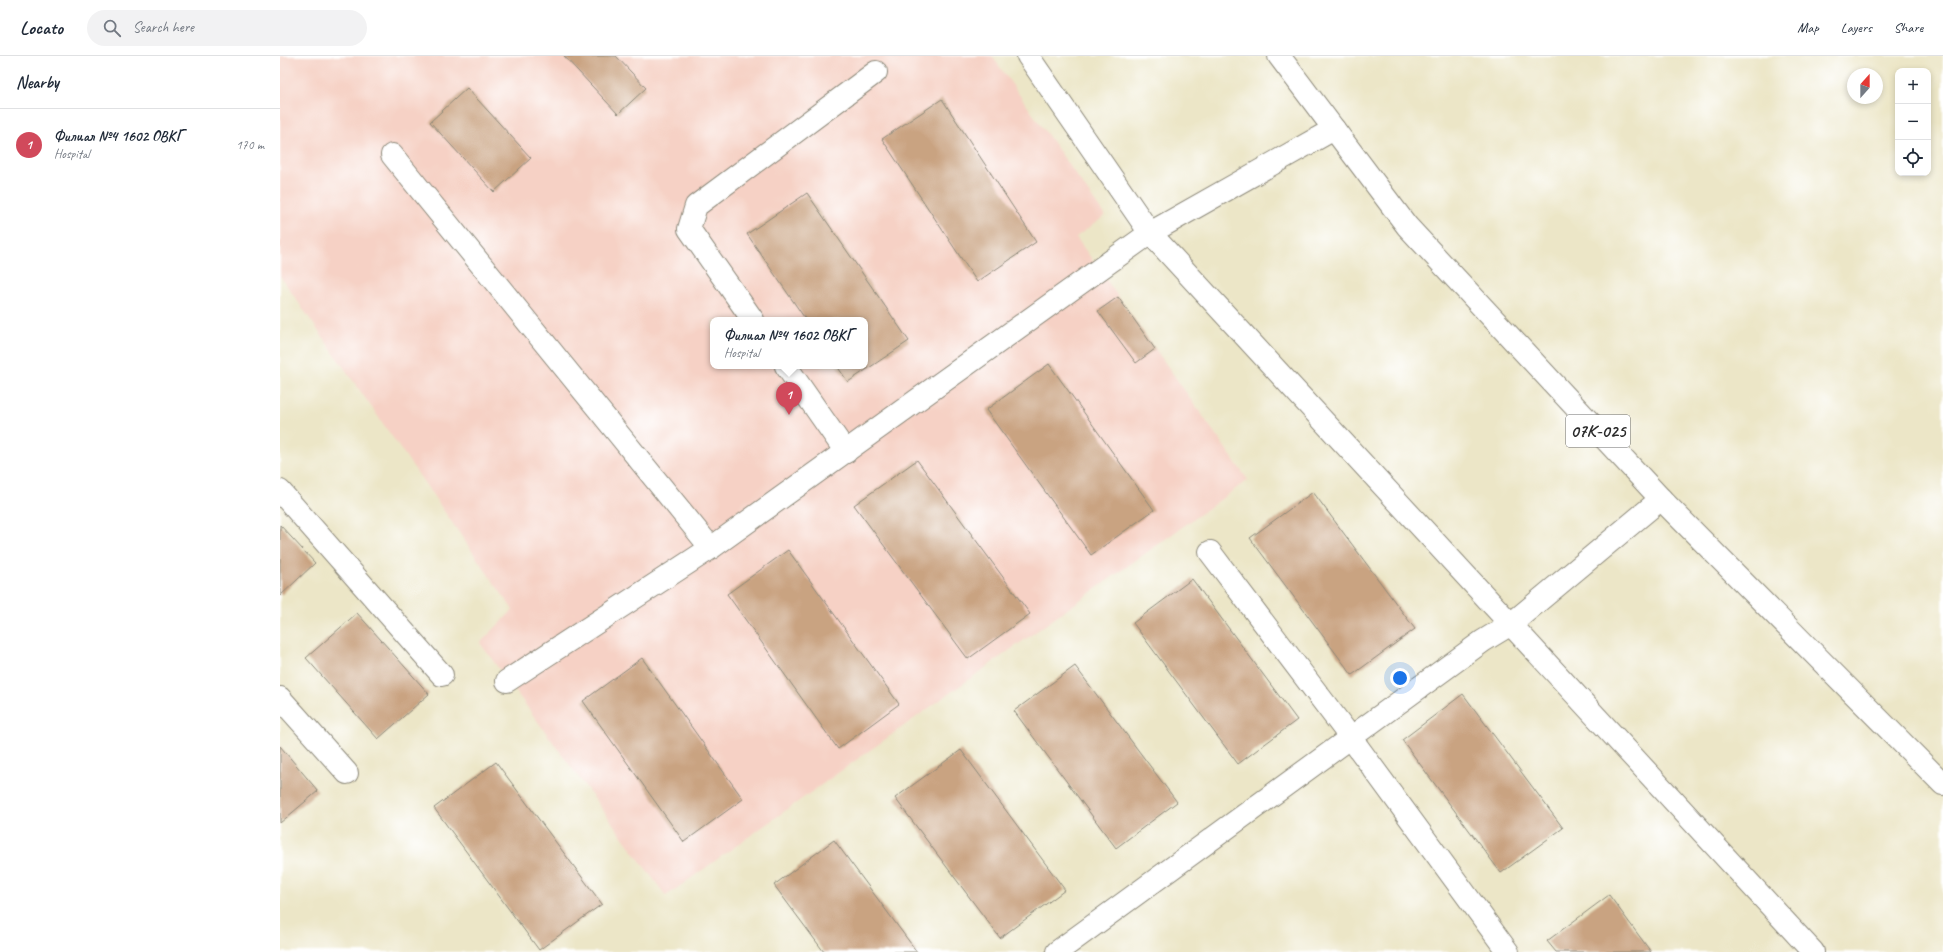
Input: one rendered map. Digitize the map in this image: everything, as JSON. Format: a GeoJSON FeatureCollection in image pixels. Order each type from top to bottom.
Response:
{"type":"FeatureCollection","features":[{"type":"Feature","properties":{"kind":"main road"},"geometry":{"type":"LineString","coordinates":[[1028,56],[1150,233],[1813,952]]}},
{"type":"Feature","properties":{"kind":"main road","name":"07К-025"},"geometry":{"type":"LineString","coordinates":[[1279,56],[1407,226],[1661,499],[1943,784]]}},
{"type":"Feature","properties":{"kind":"main road"},"geometry":{"type":"LineString","coordinates":[[751,317],[689,229],[696,206],[876,72]]}},
{"type":"Feature","properties":{"kind":"main road"},"geometry":{"type":"LineString","coordinates":[[507,681],[711,548],[1150,233],[1334,129]]}},
{"type":"Feature","properties":{"kind":"main road"},"geometry":{"type":"LineString","coordinates":[[392,155],[711,548]]}},
{"type":"Feature","properties":{"kind":"main road"},"geometry":{"type":"LineString","coordinates":[[788,369],[846,452]]}},
{"type":"Feature","properties":{"kind":"main road"},"geometry":{"type":"LineString","coordinates":[[280,491],[442,675]]}},
{"type":"Feature","properties":{"kind":"main road"},"geometry":{"type":"LineString","coordinates":[[1057,952],[1483,641],[1511,624],[1661,499]]}},
{"type":"Feature","properties":{"kind":"main road"},"geometry":{"type":"LineString","coordinates":[[1210,552],[1351,738],[1508,952]]}},
{"type":"Feature","properties":{"kind":"main road"},"geometry":{"type":"LineString","coordinates":[[280,698],[347,773]]}},
{"type":"Feature","properties":{"kind":"shaded area"},"geometry":{"type":"Polygon","coordinates":[[[280,56],[992,56],[1105,216],[1076,237],[1248,480],[666,896],[480,643],[513,610],[280,276],[280,56]]]}},
{"type":"Feature","properties":{"kind":"building"},"geometry":{"type":"Polygon","coordinates":[[[564,56],[616,56],[646,88],[618,114],[564,56]]]}},
{"type":"Feature","properties":{"kind":"building"},"geometry":{"type":"Polygon","coordinates":[[[467,88],[531,158],[494,192],[430,122],[467,88]]]}},
{"type":"Feature","properties":{"kind":"building"},"geometry":{"type":"Polygon","coordinates":[[[942,99],[1036,242],[977,282],[882,139],[942,99]]]}},
{"type":"Feature","properties":{"kind":"building"},"geometry":{"type":"Polygon","coordinates":[[[807,193],[909,341],[868,369],[868,317],[804,317],[747,234],[807,193]]]}},
{"type":"Feature","properties":{"kind":"building"},"geometry":{"type":"Polygon","coordinates":[[[1118,297],[1155,349],[1136,363],[1098,311],[1118,297]]]}},
{"type":"Feature","properties":{"kind":"building"},"geometry":{"type":"Polygon","coordinates":[[[1049,364],[1154,510],[1091,555],[986,410],[1049,364]]]}},
{"type":"Feature","properties":{"kind":"building"},"geometry":{"type":"Polygon","coordinates":[[[839,369],[867,369],[848,382],[839,369]]]}},
{"type":"Feature","properties":{"kind":"building"},"geometry":{"type":"Polygon","coordinates":[[[917,460],[1030,614],[968,659],[854,505],[917,460]]]}},
{"type":"Feature","properties":{"kind":"building"},"geometry":{"type":"Polygon","coordinates":[[[1313,492],[1415,629],[1352,675],[1250,538],[1313,492]]]}},
{"type":"Feature","properties":{"kind":"building"},"geometry":{"type":"Polygon","coordinates":[[[280,525],[315,563],[280,596],[280,525]]]}},
{"type":"Feature","properties":{"kind":"building"},"geometry":{"type":"Polygon","coordinates":[[[788,550],[899,704],[838,749],[727,594],[788,550]]]}},
{"type":"Feature","properties":{"kind":"building"},"geometry":{"type":"Polygon","coordinates":[[[1192,579],[1297,720],[1238,764],[1133,623],[1192,579]]]}},
{"type":"Feature","properties":{"kind":"building"},"geometry":{"type":"Polygon","coordinates":[[[357,613],[429,694],[378,739],[306,658],[357,613]]]}},
{"type":"Feature","properties":{"kind":"building"},"geometry":{"type":"Polygon","coordinates":[[[642,658],[743,799],[684,842],[583,701],[642,658]]]}},
{"type":"Feature","properties":{"kind":"building"},"geometry":{"type":"Polygon","coordinates":[[[1075,666],[1177,802],[1116,848],[1014,711],[1075,666]]]}},
{"type":"Feature","properties":{"kind":"building"},"geometry":{"type":"Polygon","coordinates":[[[1463,694],[1563,828],[1501,873],[1402,740],[1463,694]]]}},
{"type":"Feature","properties":{"kind":"building"},"geometry":{"type":"Polygon","coordinates":[[[280,746],[318,791],[280,823],[280,746]]]}},
{"type":"Feature","properties":{"kind":"building"},"geometry":{"type":"Polygon","coordinates":[[[961,750],[1065,890],[1000,938],[895,798],[961,750]]]}},
{"type":"Feature","properties":{"kind":"building"},"geometry":{"type":"Polygon","coordinates":[[[496,762],[602,904],[539,950],[434,808],[496,762]]]}},
{"type":"Feature","properties":{"kind":"building"},"geometry":{"type":"Polygon","coordinates":[[[834,840],[917,952],[824,952],[774,885],[834,840]]]}},
{"type":"Feature","properties":{"kind":"building"},"geometry":{"type":"Polygon","coordinates":[[[1609,895],[1651,952],[1556,952],[1547,941],[1609,895]]]}},
{"type":"Feature","properties":{"kind":"place","name":"Филиал №4 1602 ОВКГ"},"geometry":{"type":"Point","coordinates":[789,415]}}]}
